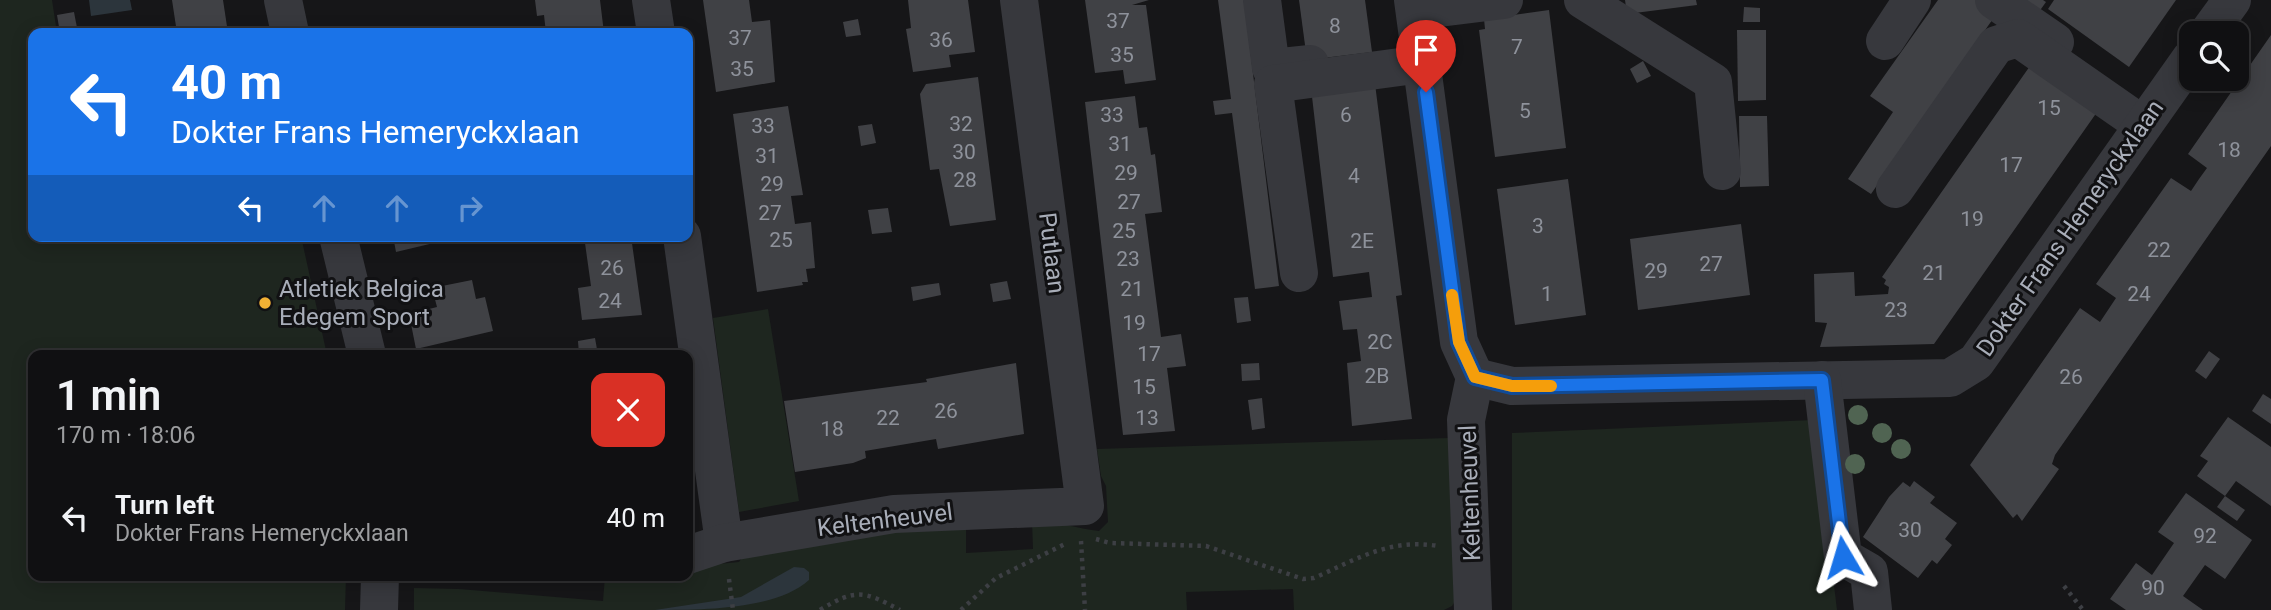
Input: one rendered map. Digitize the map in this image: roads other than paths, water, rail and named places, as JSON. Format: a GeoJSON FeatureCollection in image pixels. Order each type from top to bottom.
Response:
{"type":"FeatureCollection","features":[{"type":"Feature","properties":{"kind":"street"},"geometry":{"type":"LineString","coordinates":[[283,0],[289,28]]}},
{"type":"Feature","properties":{"kind":"street"},"geometry":{"type":"LineString","coordinates":[[651,0],[655,28]]}},
{"type":"Feature","properties":{"kind":"street","name":"Putlaan"},"geometry":{"type":"LineString","coordinates":[[1019,0],[1083,521]]}},
{"type":"Feature","properties":{"kind":"street"},"geometry":{"type":"LineString","coordinates":[[1262,0],[1270,68],[1421,58]]}},
{"type":"Feature","properties":{"kind":"street"},"geometry":{"type":"LineString","coordinates":[[1475,377],[1459,342],[1414,6],[1504,0]]}},
{"type":"Feature","properties":{"kind":"street"},"geometry":{"type":"LineString","coordinates":[[1583,0],[1713,82],[1722,171]]}},
{"type":"Feature","properties":{"kind":"street"},"geometry":{"type":"LineString","coordinates":[[1885,41],[1912,0]]}},
{"type":"Feature","properties":{"kind":"street"},"geometry":{"type":"LineString","coordinates":[[1994,0],[2116,84],[2150,115]]}},
{"type":"Feature","properties":{"kind":"street"},"geometry":{"type":"LineString","coordinates":[[2217,21],[2232,0]]}},
{"type":"Feature","properties":{"kind":"street"},"geometry":{"type":"LineString","coordinates":[[1895,189],[1996,45],[2018,38],[2150,115]]}},
{"type":"Feature","properties":{"kind":"street"},"geometry":{"type":"LineString","coordinates":[[1299,274],[1273,84],[1421,58]]}},
{"type":"Feature","properties":{"kind":"street","name":"Dokter Frans Hemeryckxlaan"},"geometry":{"type":"LineString","coordinates":[[1475,377],[1512,386],[1950,378],[1976,362],[2179,75]]}},
{"type":"Feature","properties":{"kind":"street"},"geometry":{"type":"LineString","coordinates":[[339,242],[365,350]]}},
{"type":"Feature","properties":{"kind":"street"},"geometry":{"type":"LineString","coordinates":[[683,242],[727,561]]}},
{"type":"Feature","properties":{"kind":"street","name":"Keltenheuvel"},"geometry":{"type":"LineString","coordinates":[[1473,610],[1466,421],[1475,377]]}},
{"type":"Feature","properties":{"kind":"street"},"geometry":{"type":"LineString","coordinates":[[1822,380],[1843,557],[1869,572],[1873,610]]}},
{"type":"Feature","properties":{"kind":"street","name":"Keltenheuvel"},"geometry":{"type":"LineString","coordinates":[[693,556],[727,561],[894,514],[1083,521]]}},
{"type":"Feature","properties":{"kind":"street"},"geometry":{"type":"LineString","coordinates":[[379,610],[380,581]]}},
{"type":"Feature","properties":{"kind":"place","name":"Atletiek Belgica Edegem Sport"},"geometry":{"type":"Point","coordinates":[265,303]}}]}
